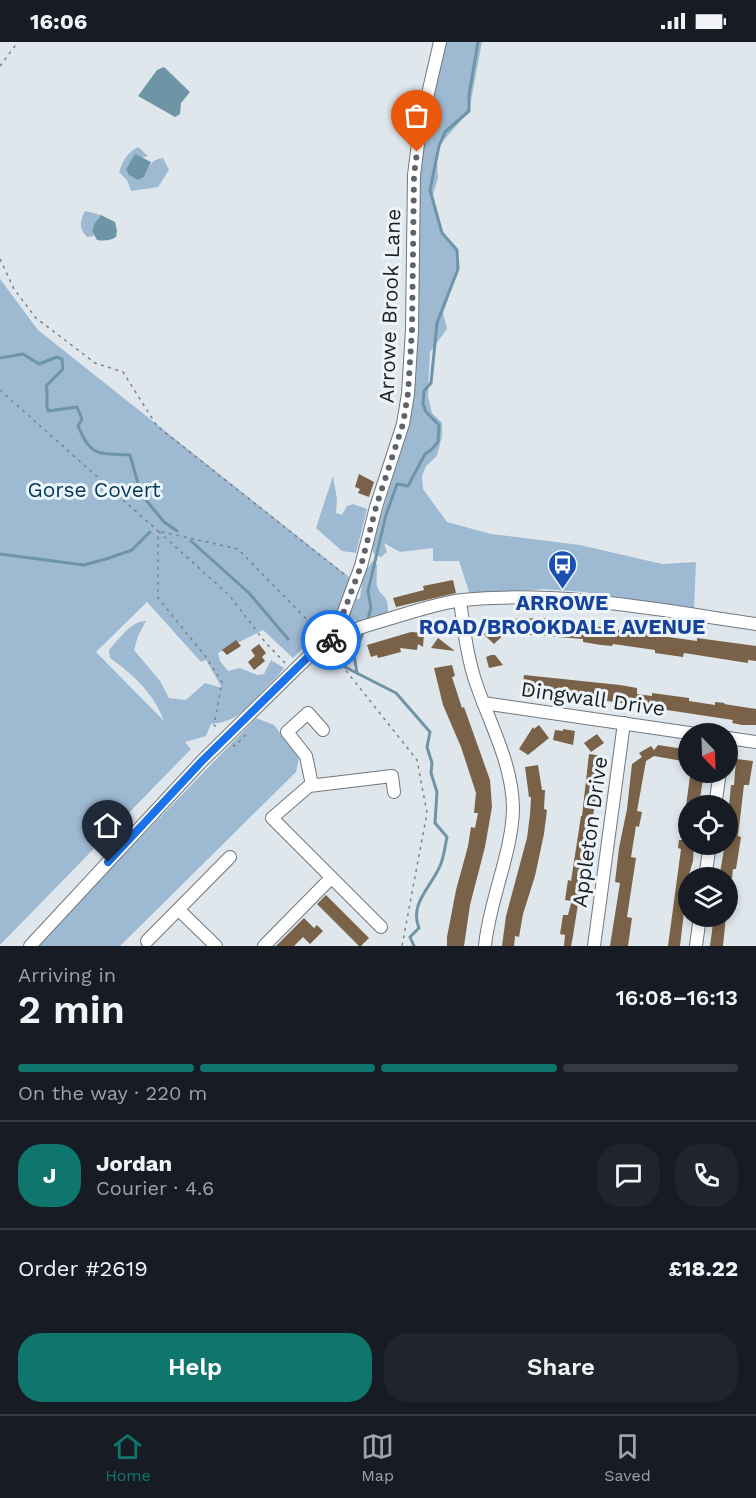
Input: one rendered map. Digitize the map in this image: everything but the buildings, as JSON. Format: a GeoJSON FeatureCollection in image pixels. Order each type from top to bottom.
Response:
{"type":"FeatureCollection","features":[{"type":"Feature","properties":{"kind":"street","name":"Arrowe Brook Lane"},"geometry":{"type":"LineString","coordinates":[[332,642],[355,582],[403,424],[408,393],[412,330],[414,175],[420,128],[440,42]]}},
{"type":"Feature","properties":{"kind":"street"},"geometry":{"type":"LineString","coordinates":[[30,946],[202,761],[293,672],[316,650],[359,627],[460,601],[521,597],[581,600],[756,624]]}},
{"type":"Feature","properties":{"kind":"street"},"geometry":{"type":"LineString","coordinates":[[460,601],[468,654],[483,703],[508,769],[513,810],[503,862],[490,909],[485,946]]}},
{"type":"Feature","properties":{"kind":"street","name":"Dingwall Drive"},"geometry":{"type":"LineString","coordinates":[[483,703],[678,731]]}},
{"type":"Feature","properties":{"kind":"street"},"geometry":{"type":"LineString","coordinates":[[312,785],[306,756],[287,732],[308,712],[323,730]]}},
{"type":"Feature","properties":{"kind":"street","name":"Appleton Drive"},"geometry":{"type":"LineString","coordinates":[[594,946],[624,723]]}},
{"type":"Feature","properties":{"kind":"street"},"geometry":{"type":"LineString","coordinates":[[738,739],[756,742]]}},
{"type":"Feature","properties":{"kind":"street"},"geometry":{"type":"LineString","coordinates":[[381,927],[272,818],[303,789],[312,785],[392,776],[394,792]]}},
{"type":"Feature","properties":{"kind":"street"},"geometry":{"type":"LineString","coordinates":[[147,941],[230,857]]}},
{"type":"Feature","properties":{"kind":"street"},"geometry":{"type":"LineString","coordinates":[[264,946],[331,878]]}},
{"type":"Feature","properties":{"kind":"street"},"geometry":{"type":"LineString","coordinates":[[179,910],[216,946]]}},
{"type":"Feature","properties":{"kind":"street"},"geometry":{"type":"LineString","coordinates":[[696,946],[699,927]]}},
{"type":"Feature","properties":{"kind":"path"},"geometry":{"type":"LineString","coordinates":[[0,66],[18,42]]}},
{"type":"Feature","properties":{"kind":"path"},"geometry":{"type":"LineString","coordinates":[[0,259],[14,289],[36,318],[95,363],[123,372],[157,426],[355,582]]}},
{"type":"Feature","properties":{"kind":"path"},"geometry":{"type":"LineString","coordinates":[[0,390],[229,595],[265,642],[293,672]]}},
{"type":"Feature","properties":{"kind":"path"},"geometry":{"type":"LineString","coordinates":[[158,531],[238,549],[332,642],[417,760],[427,813],[402,946]]}},
{"type":"Feature","properties":{"kind":"path"},"geometry":{"type":"LineString","coordinates":[[158,531],[158,598],[206,657],[222,682],[214,725],[235,746],[251,729]]}},
{"type":"Feature","properties":{"kind":"green space"},"geometry":{"type":"Polygon","coordinates":[[[444,42],[482,42],[469,111],[439,146],[438,178],[432,197],[442,233],[457,250],[458,269],[443,313],[447,329],[430,352],[428,396],[432,413],[442,423],[442,436],[437,456],[426,466],[422,476],[423,489],[447,522],[491,534],[580,545],[662,564],[696,562],[694,608],[584,592],[543,589],[470,595],[459,561],[433,561],[433,548],[400,552],[384,543],[387,552],[381,557],[374,554],[371,547],[410,424],[414,390],[420,172],[424,138],[444,42]]]}},
{"type":"Feature","properties":{"kind":"green space"},"geometry":{"type":"Polygon","coordinates":[[[138,147],[148,156],[142,158],[135,155],[126,169],[144,177],[153,162],[163,158],[169,170],[158,187],[131,191],[127,180],[119,172],[126,157],[138,147]]]}},
{"type":"Feature","properties":{"kind":"green space"},"geometry":{"type":"Polygon","coordinates":[[[85,211],[101,215],[94,224],[92,231],[94,236],[87,237],[82,231],[81,221],[85,211]]]}},
{"type":"Feature","properties":{"kind":"green space","name":"Gorse Covert"},"geometry":{"type":"Polygon","coordinates":[[[0,279],[38,330],[349,577],[354,584],[357,600],[360,598],[363,574],[373,561],[377,565],[378,589],[387,601],[388,612],[359,623],[352,618],[311,640],[293,658],[263,630],[218,653],[220,661],[228,671],[240,668],[257,675],[264,674],[271,660],[284,668],[237,716],[211,724],[206,736],[185,742],[191,749],[0,945],[0,279]],[[147,602],[96,652],[164,721],[149,694],[135,678],[110,658],[109,650],[130,627],[146,621],[134,650],[160,681],[169,698],[186,700],[205,683],[222,688],[206,660],[201,662],[147,602]]]}},
{"type":"Feature","properties":{"kind":"green space"},"geometry":{"type":"Polygon","coordinates":[[[333,476],[337,499],[336,513],[342,515],[347,506],[353,504],[367,509],[356,553],[342,551],[316,528],[333,476]]]}},
{"type":"Feature","properties":{"kind":"green space"},"geometry":{"type":"Polygon","coordinates":[[[256,718],[274,725],[299,758],[296,772],[120,946],[36,946],[256,718]]]}},
{"type":"Feature","properties":{"kind":"shaded area"},"geometry":{"type":"Polygon","coordinates":[[[164,67],[190,92],[181,103],[180,114],[175,117],[138,96],[157,70],[164,67]]]}},
{"type":"Feature","properties":{"kind":"shaded area"},"geometry":{"type":"Polygon","coordinates":[[[135,154],[151,162],[144,177],[138,180],[129,175],[126,169],[135,154]]]}},
{"type":"Feature","properties":{"kind":"shaded area"},"geometry":{"type":"Polygon","coordinates":[[[101,215],[115,222],[116,237],[97,240],[92,231],[101,215]]]}},
{"type":"Feature","properties":{"kind":"waterway"},"geometry":{"type":"LineString","coordinates":[[367,622],[371,608],[368,591],[386,515],[397,484],[408,486],[425,454],[438,442],[439,425],[426,412],[423,404],[424,391],[431,383],[437,323],[458,269],[457,250],[442,233],[430,190],[439,146],[445,132],[469,111],[469,95],[478,42]]}},
{"type":"Feature","properties":{"kind":"waterway"},"geometry":{"type":"LineString","coordinates":[[0,358],[23,354],[39,364],[57,357],[62,359],[63,369],[46,386],[48,411],[77,407],[82,419],[78,426],[92,449],[103,453],[130,455],[141,494],[164,522],[177,531]]}},
{"type":"Feature","properties":{"kind":"waterway"},"geometry":{"type":"LineString","coordinates":[[0,554],[84,565],[132,550],[150,532]]}},
{"type":"Feature","properties":{"kind":"waterway"},"geometry":{"type":"LineString","coordinates":[[191,541],[249,593],[288,639]]}},
{"type":"Feature","properties":{"kind":"waterway"},"geometry":{"type":"LineString","coordinates":[[357,673],[354,655],[364,631]]}},
{"type":"Feature","properties":{"kind":"waterway"},"geometry":{"type":"LineString","coordinates":[[343,666],[396,693],[430,732],[427,747],[437,792],[435,823],[447,837],[440,866],[419,903],[417,911],[419,928],[410,937],[414,946]]}},
{"type":"Feature","properties":{"kind":"way so far"},"geometry":{"type":"LineString","coordinates":[[331,640],[337,636],[361,566],[376,507],[403,424],[408,393],[412,330],[414,175],[417,152]]}},
{"type":"Feature","properties":{"kind":"place","name":"ARROWE ROAD/BROOKDALE AVENUE"},"geometry":{"type":"Point","coordinates":[562,590]}},
{"type":"Feature","properties":{"kind":"route"},"geometry":{"type":"LineString","coordinates":[[108,862],[202,761],[310,655],[331,640]]}}]}
